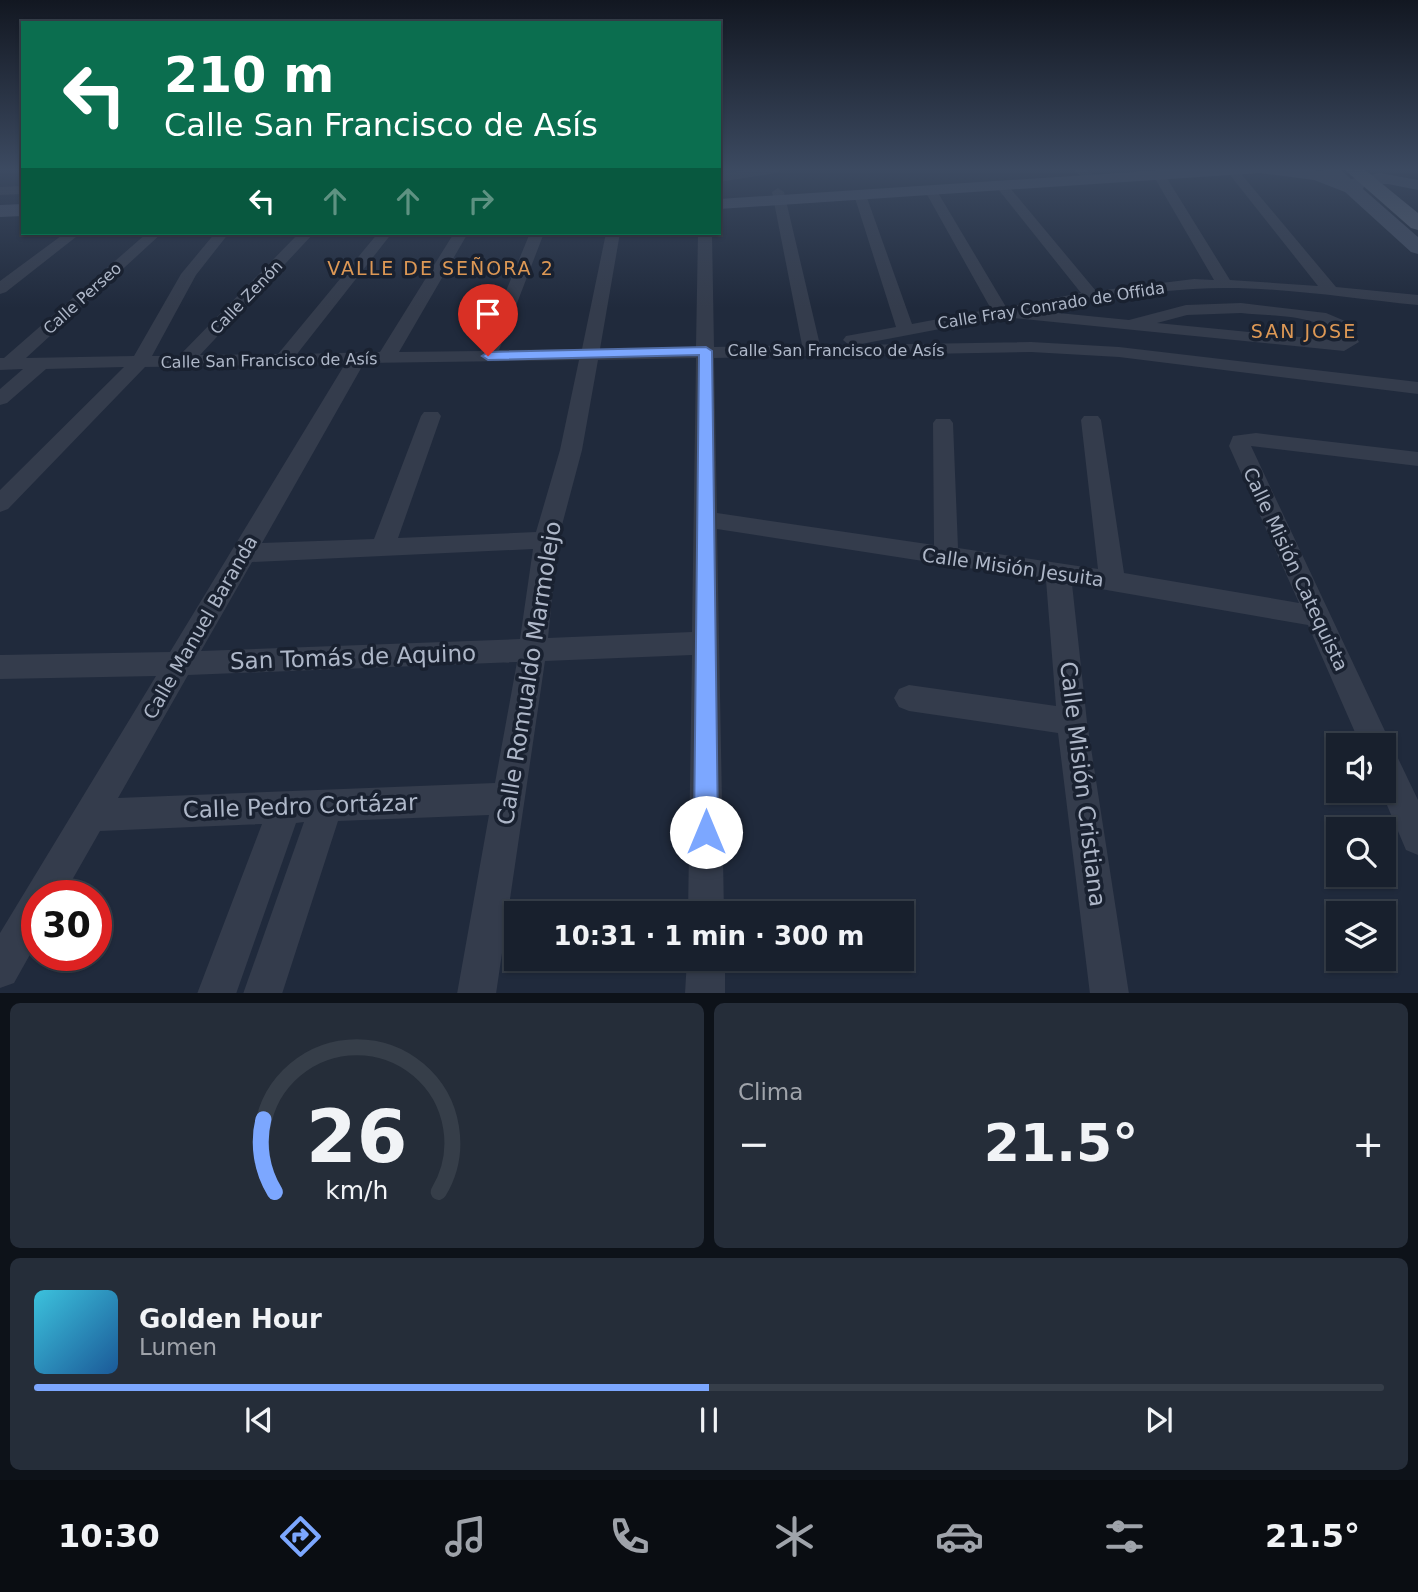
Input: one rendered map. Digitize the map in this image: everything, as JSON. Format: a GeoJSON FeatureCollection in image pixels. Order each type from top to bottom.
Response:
{"type":"FeatureCollection","features":[{"type":"Feature","properties":{"kind":"street"},"geometry":{"type":"LineString","coordinates":[[784,215],[812,349]]}},
{"type":"Feature","properties":{"kind":"street"},"geometry":{"type":"LineString","coordinates":[[867,215],[905,328]]}},
{"type":"Feature","properties":{"kind":"street"},"geometry":{"type":"LineString","coordinates":[[945,215],[1001,312],[1327,346],[1344,346],[1350,342],[1339,325],[1320,317],[1241,308],[1186,310],[1130,325]]}},
{"type":"Feature","properties":{"kind":"street"},"geometry":{"type":"LineString","coordinates":[[1026,215],[1092,296]]}},
{"type":"Feature","properties":{"kind":"street"},"geometry":{"type":"LineString","coordinates":[[1183,215],[1224,283]]}},
{"type":"Feature","properties":{"kind":"street"},"geometry":{"type":"LineString","coordinates":[[1268,215],[1331,292]]}},
{"type":"Feature","properties":{"kind":"street"},"geometry":{"type":"LineString","coordinates":[[1382,215],[1418,247]]}},
{"type":"Feature","properties":{"kind":"street"},"geometry":{"type":"LineString","coordinates":[[0,219],[21,218]]}},
{"type":"Feature","properties":{"kind":"street"},"geometry":{"type":"LineString","coordinates":[[0,289],[71,235]]}},
{"type":"Feature","properties":{"kind":"street","name":"Calle Perseo"},"geometry":{"type":"LineString","coordinates":[[5,364],[153,235]]}},
{"type":"Feature","properties":{"kind":"street"},"geometry":{"type":"LineString","coordinates":[[0,504],[140,362],[189,274],[220,235]]}},
{"type":"Feature","properties":{"kind":"street","name":"Calle Zenón"},"geometry":{"type":"LineString","coordinates":[[184,361],[305,235]]}},
{"type":"Feature","properties":{"kind":"street"},"geometry":{"type":"LineString","coordinates":[[283,360],[383,235]]}},
{"type":"Feature","properties":{"kind":"street"},"geometry":{"type":"LineString","coordinates":[[386,358],[460,235]]}},
{"type":"Feature","properties":{"kind":"street"},"geometry":{"type":"LineString","coordinates":[[488,356],[536,235]]}},
{"type":"Feature","properties":{"kind":"street","name":"Calle Romualdo Marmolejo"},"geometry":{"type":"LineString","coordinates":[[476,993],[510,798],[533,649],[546,540],[571,450],[613,235]]}},
{"type":"Feature","properties":{"kind":"street"},"geometry":{"type":"LineString","coordinates":[[705,235],[706,901]]}},
{"type":"Feature","properties":{"kind":"street","name":"Calle Fray Conrado de Offida"},"geometry":{"type":"LineString","coordinates":[[812,349],[905,328],[1092,296],[1170,286],[1224,283],[1416,302]]}},
{"type":"Feature","properties":{"kind":"street","name":"Calle San Francisco de Asís"},"geometry":{"type":"LineString","coordinates":[[5,364],[812,349],[1075,348],[1418,388]]}},
{"type":"Feature","properties":{"kind":"street","name":"Calle Manuel Baranda"},"geometry":{"type":"LineString","coordinates":[[52,880],[358,358]]}},
{"type":"Feature","properties":{"kind":"street"},"geometry":{"type":"LineString","coordinates":[[0,399],[40,364]]}},
{"type":"Feature","properties":{"kind":"street"},"geometry":{"type":"LineString","coordinates":[[383,546],[431,416]]}},
{"type":"Feature","properties":{"kind":"street"},"geometry":{"type":"LineString","coordinates":[[1091,420],[1112,581]]}},
{"type":"Feature","properties":{"kind":"street"},"geometry":{"type":"LineString","coordinates":[[943,423],[946,557]]}},
{"type":"Feature","properties":{"kind":"street","name":"Calle Misión Catequista"},"geometry":{"type":"LineString","coordinates":[[1371,733],[1320,617],[1247,467],[1240,441],[1270,440],[1418,459]]}},
{"type":"Feature","properties":{"kind":"street","name":"Calle Misión Jesuita"},"geometry":{"type":"LineString","coordinates":[[706,519],[1112,581],[1320,617]]}},
{"type":"Feature","properties":{"kind":"street"},"geometry":{"type":"LineString","coordinates":[[243,553],[546,540]]}},
{"type":"Feature","properties":{"kind":"street","name":"Calle Misión Cristiana"},"geometry":{"type":"LineString","coordinates":[[1058,574],[1072,722],[1110,993]]}},
{"type":"Feature","properties":{"kind":"street","name":"San Tomás de Aquino"},"geometry":{"type":"LineString","coordinates":[[5,673],[707,643]]}},
{"type":"Feature","properties":{"kind":"street"},"geometry":{"type":"LineString","coordinates":[[909,698],[1072,722]]}},
{"type":"Feature","properties":{"kind":"street"},"geometry":{"type":"LineString","coordinates":[[1396,789],[1418,838]]}},
{"type":"Feature","properties":{"kind":"street","name":"Calle Pedro Cortázar"},"geometry":{"type":"LineString","coordinates":[[90,815],[510,798]]}},
{"type":"Feature","properties":{"kind":"street"},"geometry":{"type":"LineString","coordinates":[[262,993],[327,804]]}},
{"type":"Feature","properties":{"kind":"street"},"geometry":{"type":"LineString","coordinates":[[216,993],[285,808]]}},
{"type":"Feature","properties":{"kind":"street"},"geometry":{"type":"LineString","coordinates":[[0,969],[21,933]]}},
{"type":"Feature","properties":{"kind":"street"},"geometry":{"type":"LineString","coordinates":[[705,993],[706,971]]}},
{"type":"Feature","properties":{"kind":"district","name":"VALLE DE SEÑORA 2"},"geometry":{"type":"Point","coordinates":[441,268]}},
{"type":"Feature","properties":{"kind":"district","name":"SAN JOSE"},"geometry":{"type":"Point","coordinates":[1304,331]}},
{"type":"Feature","properties":{"kind":"route"},"geometry":{"type":"LineString","coordinates":[[488,356],[706,351],[706,832]]}}]}
